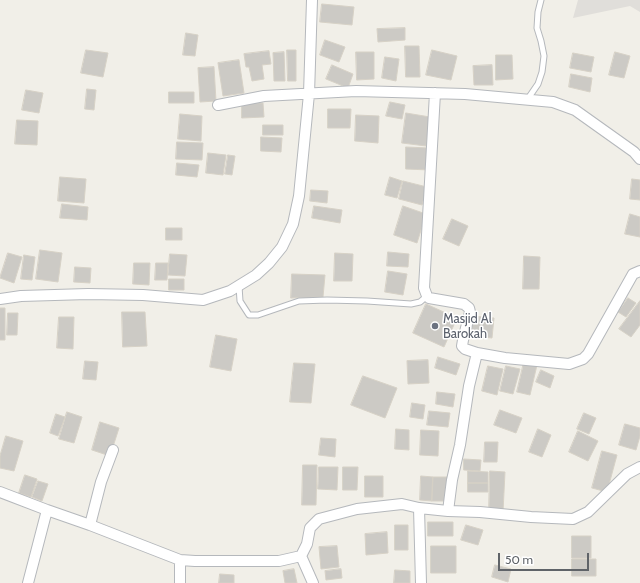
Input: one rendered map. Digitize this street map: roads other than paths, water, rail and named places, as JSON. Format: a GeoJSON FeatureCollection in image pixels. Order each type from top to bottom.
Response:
{"type":"FeatureCollection","features":[{"type":"Feature","properties":{"kind":"street"},"geometry":{"type":"LineString","coordinates":[[0,299],[21,296],[88,294],[143,295],[203,300],[230,291],[256,275],[270,263],[282,247],[293,224],[299,196],[309,94],[312,0]]}},
{"type":"Feature","properties":{"kind":"street"},"geometry":{"type":"LineString","coordinates":[[218,105],[264,96],[356,91],[435,92],[554,102],[575,110],[634,152],[640,159]]}},
{"type":"Feature","properties":{"kind":"street"},"geometry":{"type":"LineString","coordinates":[[435,92],[424,288],[429,298],[464,304],[469,308],[470,312],[462,346],[465,349],[477,353],[505,358],[569,364],[582,359],[588,354],[633,274],[640,271]]}},
{"type":"Feature","properties":{"kind":"street"},"geometry":{"type":"LineString","coordinates":[[448,511],[469,386],[477,353]]}},
{"type":"Feature","properties":{"kind":"street"},"geometry":{"type":"LineString","coordinates":[[90,525],[101,482],[113,450]]}},
{"type":"Feature","properties":{"kind":"street"},"geometry":{"type":"LineString","coordinates":[[301,556],[307,544],[310,528],[318,519],[357,509],[402,504],[419,508],[448,511],[573,519],[588,512],[627,474],[640,467]]}},
{"type":"Feature","properties":{"kind":"street"},"geometry":{"type":"LineString","coordinates":[[0,492],[180,560],[279,561],[301,556]]}},
{"type":"Feature","properties":{"kind":"street"},"geometry":{"type":"LineString","coordinates":[[419,508],[421,583]]}},
{"type":"Feature","properties":{"kind":"street"},"geometry":{"type":"LineString","coordinates":[[28,583],[47,510]]}},
{"type":"Feature","properties":{"kind":"street"},"geometry":{"type":"LineString","coordinates":[[301,556],[314,583]]}},
{"type":"Feature","properties":{"kind":"street"},"geometry":{"type":"LineString","coordinates":[[180,560],[180,583]]}},
{"type":"Feature","properties":{"kind":"lane"},"geometry":{"type":"LineString","coordinates":[[527,100],[538,84],[542,72],[544,56],[541,41],[536,28],[541,0]]}},
{"type":"Feature","properties":{"kind":"lane"},"geometry":{"type":"LineString","coordinates":[[239,286],[240,301],[249,315],[258,315],[299,301],[351,300],[411,304],[420,302],[427,296]]}},
{"type":"Feature","properties":{"kind":"place","name":"Masjid Al Barokah"},"geometry":{"type":"Point","coordinates":[435,326]}}]}
